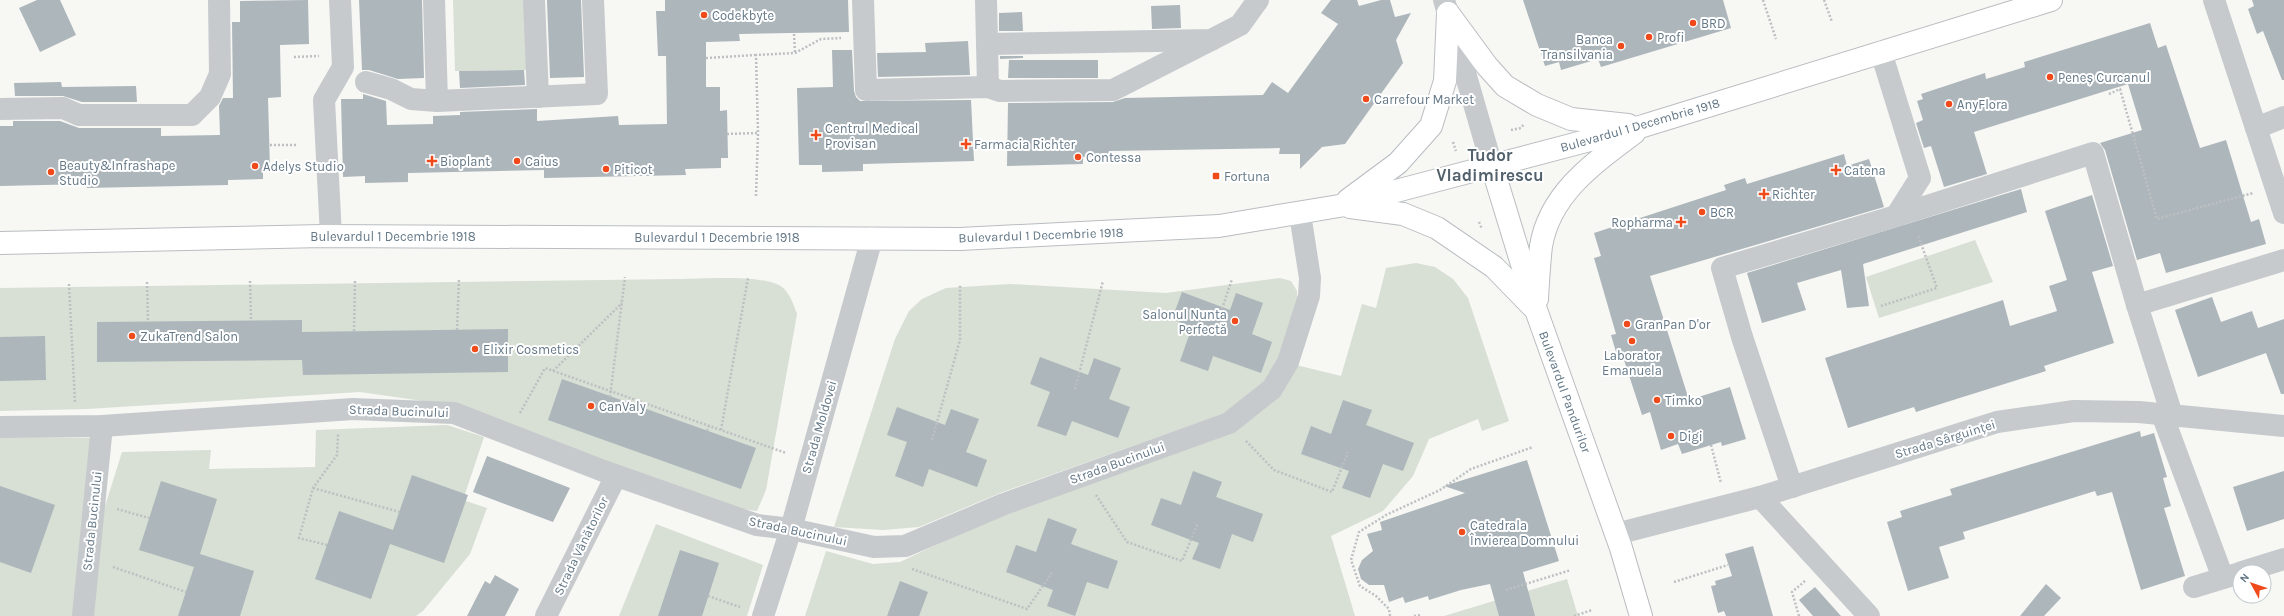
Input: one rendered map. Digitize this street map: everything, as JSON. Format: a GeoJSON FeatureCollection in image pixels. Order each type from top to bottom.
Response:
{"type":"FeatureCollection","features":[{"type":"Feature","properties":{"kind":"main road","name":"Bulevardul 1 Decembrie 1918"},"geometry":{"type":"LineString","coordinates":[[0,243],[331,236],[960,239],[1109,233],[1219,226],[1300,214],[1339,206],[1643,126],[2051,0]]}},
{"type":"Feature","properties":{"kind":"main road"},"geometry":{"type":"LineString","coordinates":[[1446,6],[1487,66],[1506,86],[1536,105],[1571,119],[1643,126]]}},
{"type":"Feature","properties":{"kind":"main road"},"geometry":{"type":"LineString","coordinates":[[1339,206],[1398,163],[1431,126],[1445,80],[1446,6]]}},
{"type":"Feature","properties":{"kind":"main road"},"geometry":{"type":"LineString","coordinates":[[1536,310],[1541,245],[1548,222],[1569,186],[1589,167],[1643,126]]}},
{"type":"Feature","properties":{"kind":"main road","name":"Bulevardul Pandurilor"},"geometry":{"type":"LineString","coordinates":[[1492,166],[1536,310],[1616,534],[1641,616]]}},
{"type":"Feature","properties":{"kind":"main road"},"geometry":{"type":"LineString","coordinates":[[1339,206],[1403,214],[1437,228],[1494,267],[1536,310]]}},
{"type":"Feature","properties":{"kind":"street"},"geometry":{"type":"LineString","coordinates":[[0,109],[63,108],[79,115],[192,115],[210,97],[220,74],[219,0]]}},
{"type":"Feature","properties":{"kind":"street"},"geometry":{"type":"LineString","coordinates":[[331,236],[324,100],[343,67],[340,0]]}},
{"type":"Feature","properties":{"kind":"street"},"geometry":{"type":"LineString","coordinates":[[434,0],[437,101]]}},
{"type":"Feature","properties":{"kind":"street"},"geometry":{"type":"LineString","coordinates":[[534,0],[538,97]]}},
{"type":"Feature","properties":{"kind":"street"},"geometry":{"type":"LineString","coordinates":[[366,82],[392,89],[411,99],[437,101],[597,94],[593,0]]}},
{"type":"Feature","properties":{"kind":"street"},"geometry":{"type":"LineString","coordinates":[[863,0],[866,90],[988,87],[1000,91],[1114,90],[1240,24],[1258,0]]}},
{"type":"Feature","properties":{"kind":"street"},"geometry":{"type":"LineString","coordinates":[[986,0],[988,87]]}},
{"type":"Feature","properties":{"kind":"street"},"geometry":{"type":"LineString","coordinates":[[2214,0],[2284,213]]}},
{"type":"Feature","properties":{"kind":"street"},"geometry":{"type":"LineString","coordinates":[[1446,6],[1492,166]]}},
{"type":"Feature","properties":{"kind":"street"},"geometry":{"type":"LineString","coordinates":[[988,44],[1211,40]]}},
{"type":"Feature","properties":{"kind":"street"},"geometry":{"type":"LineString","coordinates":[[1881,52],[1920,178],[1903,214]]}},
{"type":"Feature","properties":{"kind":"street"},"geometry":{"type":"LineString","coordinates":[[2256,128],[2284,117]]}},
{"type":"Feature","properties":{"kind":"street"},"geometry":{"type":"LineString","coordinates":[[1792,487],[1742,337],[1722,268],[1903,214],[2093,153],[2167,414],[2232,567]]}},
{"type":"Feature","properties":{"kind":"street","name":"Strada Bucinului"},"geometry":{"type":"LineString","coordinates":[[0,427],[102,426],[340,409],[454,413],[616,476],[757,525],[791,529],[874,547],[904,546],[1004,504],[1229,423],[1272,389],[1288,362],[1309,296],[1310,278],[1300,214]]}},
{"type":"Feature","properties":{"kind":"street","name":"Strada Moldovei"},"geometry":{"type":"LineString","coordinates":[[763,616],[791,529],[872,238]]}},
{"type":"Feature","properties":{"kind":"street"},"geometry":{"type":"LineString","coordinates":[[2137,305],[2284,260]]}},
{"type":"Feature","properties":{"kind":"street","name":"Strada Sârguinței"},"geometry":{"type":"LineString","coordinates":[[1616,534],[1760,497],[1996,422],[2074,411],[2167,414],[2284,426]]}},
{"type":"Feature","properties":{"kind":"street","name":"Strada Bucinului"},"geometry":{"type":"LineString","coordinates":[[83,616],[102,426]]}},
{"type":"Feature","properties":{"kind":"street","name":"Strada Vânătorilor"},"geometry":{"type":"LineString","coordinates":[[546,616],[616,476]]}},
{"type":"Feature","properties":{"kind":"street"},"geometry":{"type":"LineString","coordinates":[[1760,497],[1869,616]]}},
{"type":"Feature","properties":{"kind":"street"},"geometry":{"type":"LineString","coordinates":[[2268,564],[2284,559]]}},
{"type":"Feature","properties":{"kind":"street"},"geometry":{"type":"LineString","coordinates":[[2194,587],[2232,575]]}},
{"type":"Feature","properties":{"kind":"path"},"geometry":{"type":"LineString","coordinates":[[1763,0],[1776,39]]}},
{"type":"Feature","properties":{"kind":"path"},"geometry":{"type":"LineString","coordinates":[[1824,0],[1832,22]]}},
{"type":"Feature","properties":{"kind":"path"},"geometry":{"type":"LineString","coordinates":[[794,34],[795,53]]}},
{"type":"Feature","properties":{"kind":"path"},"geometry":{"type":"LineString","coordinates":[[706,58],[795,53],[821,39]]}},
{"type":"Feature","properties":{"kind":"path"},"geometry":{"type":"LineString","coordinates":[[756,55],[758,133],[756,196]]}},
{"type":"Feature","properties":{"kind":"path"},"geometry":{"type":"LineString","coordinates":[[2109,94],[2120,89],[2157,219],[2275,186]]}},
{"type":"Feature","properties":{"kind":"path"},"geometry":{"type":"LineString","coordinates":[[1511,130],[1521,128],[1526,121]]}},
{"type":"Feature","properties":{"kind":"path"},"geometry":{"type":"LineString","coordinates":[[727,134],[758,133]]}},
{"type":"Feature","properties":{"kind":"path"},"geometry":{"type":"LineString","coordinates":[[270,145],[296,145]]}},
{"type":"Feature","properties":{"kind":"path"},"geometry":{"type":"LineString","coordinates":[[1881,306],[1937,288],[1903,214]]}},
{"type":"Feature","properties":{"kind":"path"},"geometry":{"type":"LineString","coordinates":[[610,397],[626,277]]}},
{"type":"Feature","properties":{"kind":"path"},"geometry":{"type":"LineString","coordinates":[[457,330],[459,278]]}},
{"type":"Feature","properties":{"kind":"path"},"geometry":{"type":"LineString","coordinates":[[721,430],[748,278]]}},
{"type":"Feature","properties":{"kind":"path"},"geometry":{"type":"LineString","coordinates":[[1217,324],[1232,279]]}},
{"type":"Feature","properties":{"kind":"path"},"geometry":{"type":"LineString","coordinates":[[354,331],[355,280]]}},
{"type":"Feature","properties":{"kind":"path"},"geometry":{"type":"LineString","coordinates":[[250,281],[251,320]]}},
{"type":"Feature","properties":{"kind":"path"},"geometry":{"type":"LineString","coordinates":[[147,282],[148,322]]}},
{"type":"Feature","properties":{"kind":"path"},"geometry":{"type":"LineString","coordinates":[[1075,390],[1103,282]]}},
{"type":"Feature","properties":{"kind":"path"},"geometry":{"type":"LineString","coordinates":[[69,284],[76,408]]}},
{"type":"Feature","properties":{"kind":"path"},"geometry":{"type":"LineString","coordinates":[[932,440],[960,340],[960,284]]}},
{"type":"Feature","properties":{"kind":"path"},"geometry":{"type":"LineString","coordinates":[[553,371],[622,302]]}},
{"type":"Feature","properties":{"kind":"path"},"geometry":{"type":"LineString","coordinates":[[520,414],[545,368],[786,453]]}},
{"type":"Feature","properties":{"kind":"path"},"geometry":{"type":"LineString","coordinates":[[327,545],[299,538],[313,488],[337,455],[340,409]]}},
{"type":"Feature","properties":{"kind":"path"},"geometry":{"type":"LineString","coordinates":[[1229,423],[1274,470],[1332,492],[1348,452]]}},
{"type":"Feature","properties":{"kind":"path"},"geometry":{"type":"LineString","coordinates":[[707,431],[709,426]]}},
{"type":"Feature","properties":{"kind":"path"},"geometry":{"type":"LineString","coordinates":[[1711,445],[1722,490]]}},
{"type":"Feature","properties":{"kind":"path"},"geometry":{"type":"LineString","coordinates":[[1390,616],[1389,609],[1376,596],[1360,586],[1352,560],[1359,532],[1386,515],[1440,490],[1471,469],[1533,447]]}},
{"type":"Feature","properties":{"kind":"path"},"geometry":{"type":"LineString","coordinates":[[1083,475],[1127,542],[1182,561],[1198,523]]}},
{"type":"Feature","properties":{"kind":"path"},"geometry":{"type":"LineString","coordinates":[[313,488],[400,512]]}},
{"type":"Feature","properties":{"kind":"path"},"geometry":{"type":"LineString","coordinates":[[94,503],[149,518]]}},
{"type":"Feature","properties":{"kind":"path"},"geometry":{"type":"LineString","coordinates":[[88,559],[186,592]]}},
{"type":"Feature","properties":{"kind":"path"},"geometry":{"type":"LineString","coordinates":[[1674,582],[1728,565]]}},
{"type":"Feature","properties":{"kind":"path"},"geometry":{"type":"LineString","coordinates":[[907,566],[1027,609],[1053,571]]}},
{"type":"Feature","properties":{"kind":"path"},"geometry":{"type":"LineString","coordinates":[[1506,590],[1571,570]]}},
{"type":"Feature","properties":{"kind":"path"},"geometry":{"type":"LineString","coordinates":[[1799,616],[1792,592],[1810,576]]}},
{"type":"Feature","properties":{"kind":"path"},"geometry":{"type":"LineString","coordinates":[[708,596],[740,607]]}},
{"type":"Feature","properties":{"kind":"path"},"geometry":{"type":"LineString","coordinates":[[1574,616],[1592,610]]}},
{"type":"Feature","properties":{"kind":"path"},"geometry":{"type":"LineString","coordinates":[[1414,616],[1421,615]]}},
{"type":"Feature","properties":{"kind":"shaded area"},"geometry":{"type":"Polygon","coordinates":[[[453,0],[528,0],[529,70],[455,71],[453,0]]]}},
{"type":"Feature","properties":{"kind":"shaded area"},"geometry":{"type":"Polygon","coordinates":[[[1975,240],[1993,282],[1879,318],[1866,277],[1975,240]]]}},
{"type":"Feature","properties":{"kind":"shaded area"},"geometry":{"type":"Polygon","coordinates":[[[1416,263],[1435,267],[1453,279],[1468,298],[1509,421],[1482,431],[1478,419],[1429,439],[1413,476],[1383,511],[1331,536],[1355,616],[805,616],[826,551],[873,564],[900,562],[999,515],[1234,432],[1296,365],[1341,376],[1362,304],[1376,308],[1386,268],[1416,263]]]}},
{"type":"Feature","properties":{"kind":"shaded area"},"geometry":{"type":"Polygon","coordinates":[[[732,278],[762,280],[782,287],[791,300],[797,314],[766,490],[757,511],[735,508],[444,404],[360,392],[87,409],[0,411],[0,288],[732,278]]]}},
{"type":"Feature","properties":{"kind":"shaded area"},"geometry":{"type":"Polygon","coordinates":[[[1280,278],[1291,281],[1297,291],[1297,302],[1278,358],[1264,382],[1223,414],[1000,493],[919,527],[883,530],[834,527],[895,339],[909,311],[922,299],[946,288],[1010,284],[1166,293],[1280,278]]]}},
{"type":"Feature","properties":{"kind":"shaded area"},"geometry":{"type":"Polygon","coordinates":[[[447,425],[484,437],[463,500],[487,508],[470,554],[423,611],[416,616],[92,616],[101,519],[122,452],[211,450],[209,469],[315,467],[316,430],[447,425]]]}},
{"type":"Feature","properties":{"kind":"shaded area"},"geometry":{"type":"Polygon","coordinates":[[[0,437],[92,438],[75,616],[0,616],[0,437]]]}},
{"type":"Feature","properties":{"kind":"shaded area"},"geometry":{"type":"Polygon","coordinates":[[[656,524],[763,565],[747,616],[619,616],[656,524]]]}},
{"type":"Feature","properties":{"kind":"shaded area"},"geometry":{"type":"Polygon","coordinates":[[[1567,579],[1578,616],[1444,616],[1567,579]]]}},
{"type":"Feature","properties":{"kind":"building"},"geometry":{"type":"Polygon","coordinates":[[[37,0],[60,0],[76,35],[40,52],[19,8],[37,0]]]}},
{"type":"Feature","properties":{"kind":"building"},"geometry":{"type":"Polygon","coordinates":[[[308,0],[309,44],[280,45],[281,97],[268,98],[270,169],[263,169],[263,179],[228,180],[228,185],[87,188],[87,184],[0,186],[0,126],[13,126],[13,121],[60,121],[79,128],[161,128],[161,136],[220,135],[219,106],[223,98],[233,98],[232,22],[240,22],[240,1],[308,0]]]}},
{"type":"Feature","properties":{"kind":"building"},"geometry":{"type":"Polygon","coordinates":[[[359,0],[422,0],[424,78],[398,79],[369,70],[362,70],[359,0]]]}},
{"type":"Feature","properties":{"kind":"building"},"geometry":{"type":"Polygon","coordinates":[[[547,0],[581,0],[584,77],[550,78],[547,0]]]}},
{"type":"Feature","properties":{"kind":"building"},"geometry":{"type":"Polygon","coordinates":[[[665,0],[848,0],[849,32],[739,34],[740,41],[706,42],[706,87],[720,87],[720,111],[727,110],[728,158],[721,158],[721,168],[685,169],[686,175],[544,178],[544,170],[408,173],[408,182],[365,183],[365,176],[343,177],[341,99],[363,99],[363,94],[386,101],[387,125],[433,124],[433,116],[460,115],[460,112],[537,109],[537,121],[618,116],[619,125],[667,124],[666,56],[658,56],[656,11],[665,11],[665,0]]]}},
{"type":"Feature","properties":{"kind":"building"},"geometry":{"type":"Polygon","coordinates":[[[1331,0],[1357,0],[1359,6],[1381,0],[1390,0],[1395,17],[1411,13],[1396,40],[1403,63],[1345,144],[1322,147],[1300,169],[1300,154],[1279,154],[1280,148],[1109,151],[1109,157],[1083,157],[1083,164],[1007,166],[1008,103],[1113,102],[1125,98],[1263,95],[1272,82],[1288,93],[1338,24],[1321,13],[1331,0]]]}},
{"type":"Feature","properties":{"kind":"building"},"geometry":{"type":"Polygon","coordinates":[[[1523,0],[1723,0],[1731,28],[1601,67],[1598,59],[1561,70],[1559,62],[1545,66],[1523,0]]]}},
{"type":"Feature","properties":{"kind":"building"},"geometry":{"type":"Polygon","coordinates":[[[2252,0],[2284,0],[2284,80],[2282,80],[2263,31],[2257,34],[2248,9],[2254,6],[2252,0]]]}},
{"type":"Feature","properties":{"kind":"building"},"geometry":{"type":"Polygon","coordinates":[[[1180,5],[1181,28],[1152,29],[1151,6],[1180,5]]]}},
{"type":"Feature","properties":{"kind":"building"},"geometry":{"type":"Polygon","coordinates":[[[1022,12],[1023,31],[999,31],[999,13],[1022,12]]]}},
{"type":"Feature","properties":{"kind":"building"},"geometry":{"type":"Polygon","coordinates":[[[2150,23],[2158,48],[2166,45],[2200,148],[2226,140],[2251,222],[2259,219],[2266,244],[2166,273],[2160,253],[2137,260],[2105,150],[2100,143],[2142,130],[2128,84],[1974,132],[1987,174],[1944,187],[1931,146],[1924,148],[1916,123],[1923,120],[1917,101],[1923,99],[1921,94],[1985,73],[1986,79],[2025,67],[2024,62],[2150,23]]]}},
{"type":"Feature","properties":{"kind":"building"},"geometry":{"type":"Polygon","coordinates":[[[968,41],[970,75],[878,77],[877,53],[926,52],[925,43],[968,41]]]}},
{"type":"Feature","properties":{"kind":"building"},"geometry":{"type":"Polygon","coordinates":[[[832,50],[852,50],[854,91],[856,97],[860,101],[971,100],[974,161],[863,164],[863,171],[822,172],[822,165],[799,165],[797,88],[833,87],[832,50]]]}},
{"type":"Feature","properties":{"kind":"building"},"geometry":{"type":"Polygon","coordinates":[[[1000,56],[1023,56],[1023,58],[1000,59],[1000,56]]]}},
{"type":"Feature","properties":{"kind":"building"},"geometry":{"type":"Polygon","coordinates":[[[1009,60],[1098,60],[1098,78],[1008,78],[1009,60]]]}},
{"type":"Feature","properties":{"kind":"building"},"geometry":{"type":"Polygon","coordinates":[[[524,70],[525,85],[460,88],[459,71],[524,70]]]}},
{"type":"Feature","properties":{"kind":"building"},"geometry":{"type":"Polygon","coordinates":[[[61,82],[62,87],[136,86],[137,102],[82,102],[63,96],[15,96],[14,83],[61,82]]]}},
{"type":"Feature","properties":{"kind":"building"},"geometry":{"type":"Polygon","coordinates":[[[1844,154],[1847,166],[1869,159],[1884,207],[1650,276],[1689,400],[1730,387],[1746,439],[1722,446],[1721,442],[1682,454],[1678,444],[1661,450],[1650,412],[1642,415],[1623,357],[1618,359],[1611,335],[1616,334],[1594,258],[1601,256],[1594,233],[1726,190],[1724,185],[1745,178],[1747,184],[1844,154]]]}},
{"type":"Feature","properties":{"kind":"building"},"geometry":{"type":"Polygon","coordinates":[[[2021,189],[2027,212],[1863,264],[1869,306],[1847,308],[1841,270],[1797,283],[1806,310],[1762,323],[1747,273],[2021,189]]]}},
{"type":"Feature","properties":{"kind":"building"},"geometry":{"type":"Polygon","coordinates":[[[2092,195],[2113,266],[2092,272],[2114,343],[2044,366],[2046,371],[1916,412],[1914,407],[1848,428],[1825,358],[2003,300],[2010,326],[2057,311],[2049,286],[2067,280],[2045,211],[2092,195]]]}},
{"type":"Feature","properties":{"kind":"building"},"geometry":{"type":"Polygon","coordinates":[[[1182,292],[1230,310],[1236,293],[1263,303],[1252,334],[1272,342],[1261,373],[1213,356],[1208,371],[1180,361],[1192,327],[1172,319],[1182,292]]]}},
{"type":"Feature","properties":{"kind":"building"},"geometry":{"type":"Polygon","coordinates":[[[2212,297],[2221,322],[2252,311],[2258,328],[2284,319],[2284,394],[2281,394],[2266,353],[2198,377],[2175,310],[2212,297]]]}},
{"type":"Feature","properties":{"kind":"building"},"geometry":{"type":"Polygon","coordinates":[[[302,320],[302,332],[508,329],[508,372],[303,375],[302,360],[97,362],[97,322],[302,320]]]}},
{"type":"Feature","properties":{"kind":"building"},"geometry":{"type":"Polygon","coordinates":[[[45,336],[46,380],[0,381],[0,337],[45,336]]]}},
{"type":"Feature","properties":{"kind":"building"},"geometry":{"type":"Polygon","coordinates":[[[1040,357],[1088,375],[1094,358],[1121,368],[1109,399],[1130,407],[1118,438],[1072,421],[1066,436],[1037,426],[1050,392],[1030,384],[1040,357]]]}},
{"type":"Feature","properties":{"kind":"building"},"geometry":{"type":"Polygon","coordinates":[[[562,379],[756,448],[741,489],[548,420],[562,379]]]}},
{"type":"Feature","properties":{"kind":"building"},"geometry":{"type":"Polygon","coordinates":[[[1343,400],[1372,410],[1366,425],[1414,443],[1403,471],[1383,464],[1370,498],[1342,488],[1349,471],[1301,454],[1311,426],[1331,434],[1343,400]]]}},
{"type":"Feature","properties":{"kind":"building"},"geometry":{"type":"Polygon","coordinates":[[[897,407],[945,425],[951,409],[979,419],[966,452],[987,460],[977,487],[929,469],[923,487],[895,476],[907,442],[887,435],[897,407]]]}},
{"type":"Feature","properties":{"kind":"building"},"geometry":{"type":"Polygon","coordinates":[[[2140,431],[2141,437],[2154,433],[2167,477],[2163,478],[2171,506],[2164,508],[2185,576],[2141,590],[2112,492],[2097,496],[2095,491],[1963,532],[1965,539],[1939,547],[1949,578],[1908,591],[1887,522],[1902,517],[1900,511],[1952,495],[1950,489],[2140,431]]]}},
{"type":"Feature","properties":{"kind":"building"},"geometry":{"type":"Polygon","coordinates":[[[487,456],[570,488],[553,522],[473,492],[487,456]]]}},
{"type":"Feature","properties":{"kind":"building","name":"Catedrala Învierea Domnului"},"geometry":{"type":"Polygon","coordinates":[[[1527,460],[1559,561],[1523,572],[1535,616],[1499,616],[1490,584],[1461,590],[1429,600],[1428,596],[1405,603],[1403,597],[1389,602],[1384,585],[1369,585],[1361,579],[1358,569],[1362,560],[1373,551],[1367,534],[1382,530],[1380,522],[1465,493],[1444,486],[1527,460]]]}},
{"type":"Feature","properties":{"kind":"building"},"geometry":{"type":"Polygon","coordinates":[[[1193,471],[1222,482],[1216,497],[1263,514],[1253,542],[1232,534],[1220,569],[1192,559],[1199,543],[1151,525],[1161,498],[1181,505],[1193,471]]]}},
{"type":"Feature","properties":{"kind":"building"},"geometry":{"type":"Polygon","coordinates":[[[2284,471],[2284,519],[2247,531],[2233,487],[2284,471]]]}},
{"type":"Feature","properties":{"kind":"building"},"geometry":{"type":"Polygon","coordinates":[[[412,475],[468,495],[444,563],[390,544],[371,599],[315,579],[339,511],[393,530],[412,475]]]}},
{"type":"Feature","properties":{"kind":"building"},"geometry":{"type":"Polygon","coordinates":[[[161,481],[217,499],[200,554],[254,571],[240,616],[178,616],[194,567],[139,550],[161,481]]]}},
{"type":"Feature","properties":{"kind":"building"},"geometry":{"type":"Polygon","coordinates":[[[0,486],[55,505],[31,573],[0,562],[0,486]]]}},
{"type":"Feature","properties":{"kind":"building"},"geometry":{"type":"Polygon","coordinates":[[[1048,518],[1077,529],[1071,544],[1118,561],[1108,589],[1087,582],[1075,616],[1047,606],[1053,590],[1006,572],[1016,545],[1036,552],[1048,518]]]}},
{"type":"Feature","properties":{"kind":"building"},"geometry":{"type":"Polygon","coordinates":[[[1753,546],[1773,616],[1726,616],[1724,611],[1718,613],[1711,586],[1716,585],[1715,581],[1732,576],[1725,554],[1753,546]]]}},
{"type":"Feature","properties":{"kind":"building"},"geometry":{"type":"Polygon","coordinates":[[[680,550],[719,563],[702,616],[658,616],[680,550]]]}},
{"type":"Feature","properties":{"kind":"building"},"geometry":{"type":"Polygon","coordinates":[[[495,575],[519,589],[505,616],[467,616],[485,581],[490,584],[495,575]]]}},
{"type":"Feature","properties":{"kind":"building"},"geometry":{"type":"Polygon","coordinates":[[[900,581],[928,592],[919,616],[887,616],[900,581]]]}},
{"type":"Feature","properties":{"kind":"building"},"geometry":{"type":"Polygon","coordinates":[[[2046,584],[2061,598],[2044,616],[2020,616],[2046,584]]]}},
{"type":"Feature","properties":{"kind":"building"},"geometry":{"type":"Polygon","coordinates":[[[1815,587],[1841,616],[1813,616],[1799,600],[1815,587]]]}},
{"type":"Feature","properties":{"kind":"place","name":"Codekbyte"},"geometry":{"type":"Point","coordinates":[704,15]}},
{"type":"Feature","properties":{"kind":"place","name":"BRD"},"geometry":{"type":"Point","coordinates":[1693,23]}},
{"type":"Feature","properties":{"kind":"place","name":"Profi"},"geometry":{"type":"Point","coordinates":[1649,37]}},
{"type":"Feature","properties":{"kind":"place","name":"Banca Transilvania"},"geometry":{"type":"Point","coordinates":[1621,46]}},
{"type":"Feature","properties":{"kind":"place","name":"Peneș Curcanul"},"geometry":{"type":"Point","coordinates":[2050,77]}},
{"type":"Feature","properties":{"kind":"place","name":"Carrefour Market"},"geometry":{"type":"Point","coordinates":[1366,99]}},
{"type":"Feature","properties":{"kind":"place","name":"AnyFlora"},"geometry":{"type":"Point","coordinates":[1949,104]}},
{"type":"Feature","properties":{"kind":"place","name":"Centrul Medical Provisan"},"geometry":{"type":"Point","coordinates":[816,135]}},
{"type":"Feature","properties":{"kind":"place","name":"Farmacia Richter"},"geometry":{"type":"Point","coordinates":[966,144]}},
{"type":"Feature","properties":{"kind":"place","name":"Contessa"},"geometry":{"type":"Point","coordinates":[1078,157]}},
{"type":"Feature","properties":{"kind":"place","name":"Bioplant"},"geometry":{"type":"Point","coordinates":[432,161]}},
{"type":"Feature","properties":{"kind":"place","name":"Caius"},"geometry":{"type":"Point","coordinates":[517,161]}},
{"type":"Feature","properties":{"kind":"place","name":"Adelys Studio"},"geometry":{"type":"Point","coordinates":[255,166]}},
{"type":"Feature","properties":{"kind":"place","name":"Piticot"},"geometry":{"type":"Point","coordinates":[606,169]}},
{"type":"Feature","properties":{"kind":"place","name":"Catena"},"geometry":{"type":"Point","coordinates":[1836,170]}},
{"type":"Feature","properties":{"kind":"place","name":"Beauty&Infrashape Studio"},"geometry":{"type":"Point","coordinates":[51,172]}},
{"type":"Feature","properties":{"kind":"place","name":"Fortuna"},"geometry":{"type":"Point","coordinates":[1216,176]}},
{"type":"Feature","properties":{"kind":"place","name":"Richter"},"geometry":{"type":"Point","coordinates":[1764,194]}},
{"type":"Feature","properties":{"kind":"place","name":"BCR"},"geometry":{"type":"Point","coordinates":[1702,212]}},
{"type":"Feature","properties":{"kind":"place","name":"Ropharma"},"geometry":{"type":"Point","coordinates":[1681,222]}},
{"type":"Feature","properties":{"kind":"place","name":"Salonul Nunta Perfectă"},"geometry":{"type":"Point","coordinates":[1235,321]}},
{"type":"Feature","properties":{"kind":"place","name":"GranPan D'or"},"geometry":{"type":"Point","coordinates":[1627,324]}},
{"type":"Feature","properties":{"kind":"place","name":"ZukaTrend Salon"},"geometry":{"type":"Point","coordinates":[132,336]}},
{"type":"Feature","properties":{"kind":"place","name":"Laborator Emanuela"},"geometry":{"type":"Point","coordinates":[1632,341]}},
{"type":"Feature","properties":{"kind":"place","name":"Elixir Cosmetics"},"geometry":{"type":"Point","coordinates":[475,349]}},
{"type":"Feature","properties":{"kind":"place","name":"Timko"},"geometry":{"type":"Point","coordinates":[1657,400]}},
{"type":"Feature","properties":{"kind":"place","name":"CanValy"},"geometry":{"type":"Point","coordinates":[591,406]}},
{"type":"Feature","properties":{"kind":"place","name":"Digi"},"geometry":{"type":"Point","coordinates":[1671,436]}},
{"type":"Feature","properties":{"kind":"place","name":"Catedrala Învierea Domnului"},"geometry":{"type":"Point","coordinates":[1462,532]}},
{"type":"Feature","properties":{"kind":"district","name":"Tudor Vladimirescu"},"geometry":{"type":"Point","coordinates":[1490,165]}}]}
